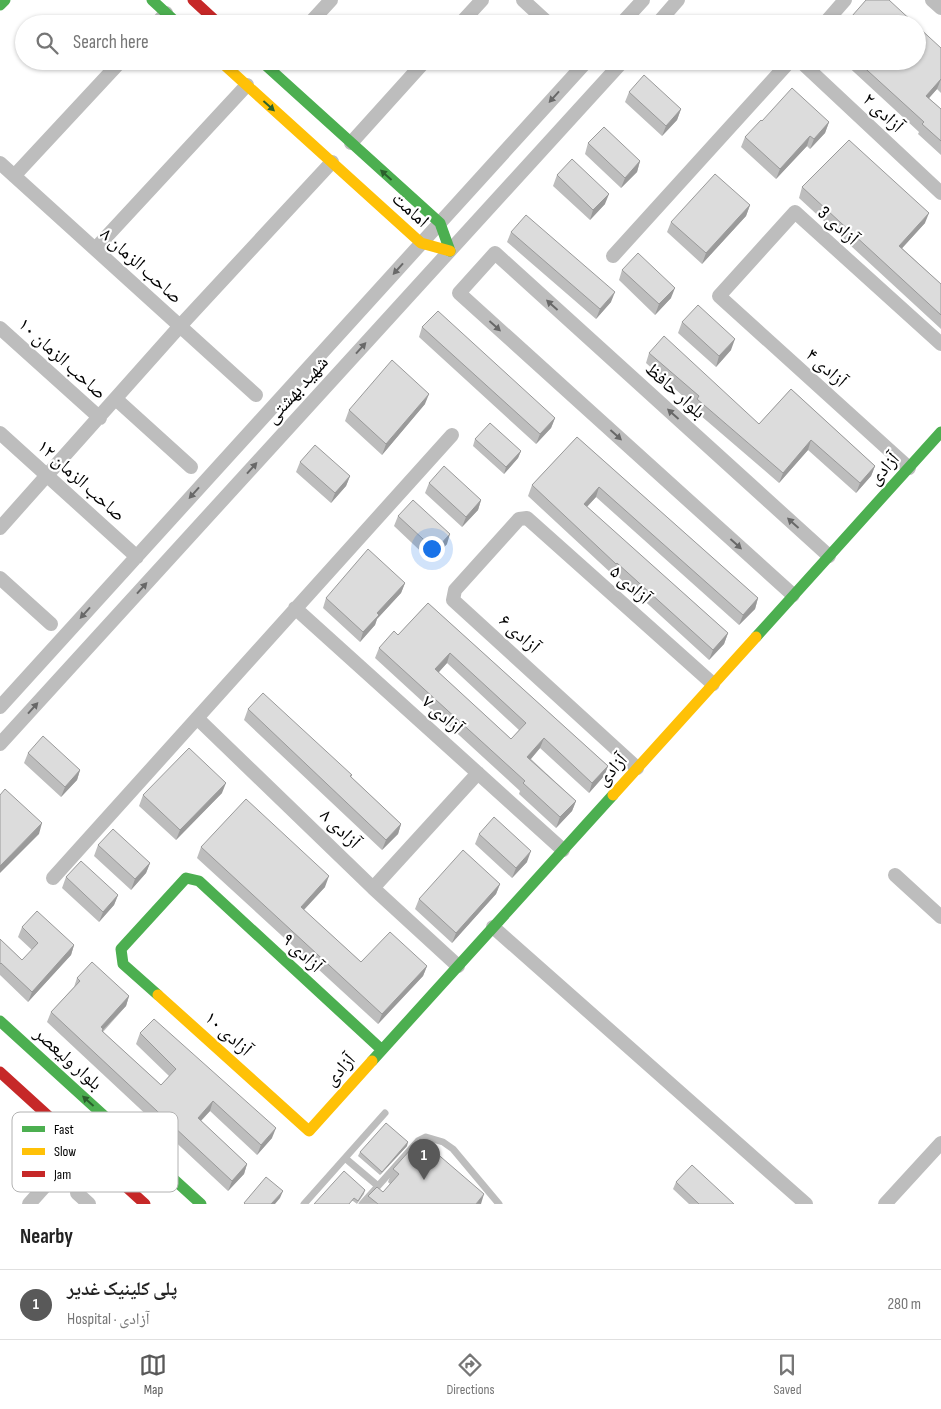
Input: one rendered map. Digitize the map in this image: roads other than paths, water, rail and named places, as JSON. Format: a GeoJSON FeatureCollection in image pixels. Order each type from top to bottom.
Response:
{"type":"FeatureCollection","features":[{"type":"Feature","properties":{"kind":"street"},"geometry":{"type":"LineString","coordinates":[[0,6],[5,0]]}},
{"type":"Feature","properties":{"kind":"street"},"geometry":{"type":"LineString","coordinates":[[152,0],[166,13]]}},
{"type":"Feature","properties":{"kind":"street"},"geometry":{"type":"LineString","coordinates":[[193,0],[209,15]]}},
{"type":"Feature","properties":{"kind":"street"},"geometry":{"type":"LineString","coordinates":[[317,15],[331,0]]}},
{"type":"Feature","properties":{"kind":"street"},"geometry":{"type":"LineString","coordinates":[[468,15],[482,0]]}},
{"type":"Feature","properties":{"kind":"street"},"geometry":{"type":"LineString","coordinates":[[523,0],[539,15]]}},
{"type":"Feature","properties":{"kind":"street"},"geometry":{"type":"LineString","coordinates":[[629,15],[643,0]]}},
{"type":"Feature","properties":{"kind":"street"},"geometry":{"type":"LineString","coordinates":[[665,15],[678,0]]}},
{"type":"Feature","properties":{"kind":"street"},"geometry":{"type":"LineString","coordinates":[[832,15],[845,0]]}},
{"type":"Feature","properties":{"kind":"street"},"geometry":{"type":"LineString","coordinates":[[932,0],[941,8]]}},
{"type":"Feature","properties":{"kind":"street"},"geometry":{"type":"LineString","coordinates":[[14,176],[113,70]]}},
{"type":"Feature","properties":{"kind":"street","name":"امامت"},"geometry":{"type":"LineString","coordinates":[[229,70],[421,243],[450,251]]}},
{"type":"Feature","properties":{"kind":"street","name":"امامت"},"geometry":{"type":"LineString","coordinates":[[274,70],[351,143],[440,223],[450,251]]}},
{"type":"Feature","properties":{"kind":"street"},"geometry":{"type":"LineString","coordinates":[[351,143],[418,70]]}},
{"type":"Feature","properties":{"kind":"street","name":"شهید بهشتی"},"geometry":{"type":"LineString","coordinates":[[0,707],[579,70]]}},
{"type":"Feature","properties":{"kind":"street","name":"شهید بهشتی"},"geometry":{"type":"LineString","coordinates":[[0,744],[615,70]]}},
{"type":"Feature","properties":{"kind":"street"},"geometry":{"type":"LineString","coordinates":[[613,256],[782,70]]}},
{"type":"Feature","properties":{"kind":"street","name":"آزادی ۲"},"geometry":{"type":"LineString","coordinates":[[810,70],[941,193]]}},
{"type":"Feature","properties":{"kind":"street"},"geometry":{"type":"LineString","coordinates":[[95,249],[246,86]]}},
{"type":"Feature","properties":{"kind":"street"},"geometry":{"type":"LineString","coordinates":[[0,528],[117,400],[180,326],[332,162]]}},
{"type":"Feature","properties":{"kind":"street","name":"صاحب الزمان ۸"},"geometry":{"type":"LineString","coordinates":[[0,163],[256,395]]}},
{"type":"Feature","properties":{"kind":"street","name":"آزادی 3"},"geometry":{"type":"LineString","coordinates":[[719,296],[795,212],[941,344]]}},
{"type":"Feature","properties":{"kind":"street","name":"بلوار حافظ"},"geometry":{"type":"LineString","coordinates":[[793,595],[459,293],[495,253],[829,556]]}},
{"type":"Feature","properties":{"kind":"street","name":"آزادی ۴"},"geometry":{"type":"LineString","coordinates":[[719,296],[909,468]]}},
{"type":"Feature","properties":{"kind":"street","name":"صاحب الزمان ۱۰"},"geometry":{"type":"LineString","coordinates":[[0,328],[100,418]]}},
{"type":"Feature","properties":{"kind":"street"},"geometry":{"type":"LineString","coordinates":[[117,400],[191,467]]}},
{"type":"Feature","properties":{"kind":"street","name":"آزادی"},"geometry":{"type":"LineString","coordinates":[[309,1131],[941,432]]}},
{"type":"Feature","properties":{"kind":"street","name":"صاحب الزمان ۱۲"},"geometry":{"type":"LineString","coordinates":[[0,433],[137,557]]}},
{"type":"Feature","properties":{"kind":"street"},"geometry":{"type":"LineString","coordinates":[[53,878],[452,435]]}},
{"type":"Feature","properties":{"kind":"street","name":"آزادی ۵"},"geometry":{"type":"LineString","coordinates":[[519,519],[527,518],[713,684]]}},
{"type":"Feature","properties":{"kind":"street","name":"آزادی ۶"},"geometry":{"type":"LineString","coordinates":[[519,519],[455,590],[453,600],[637,768]]}},
{"type":"Feature","properties":{"kind":"street"},"geometry":{"type":"LineString","coordinates":[[0,578],[51,624]]}},
{"type":"Feature","properties":{"kind":"street","name":"آزادی ۷"},"geometry":{"type":"LineString","coordinates":[[295,608],[563,850]]}},
{"type":"Feature","properties":{"kind":"street","name":"آزادی ۸"},"geometry":{"type":"LineString","coordinates":[[197,718],[373,888],[458,966]]}},
{"type":"Feature","properties":{"kind":"street"},"geometry":{"type":"LineString","coordinates":[[373,888],[478,773]]}},
{"type":"Feature","properties":{"kind":"street"},"geometry":{"type":"LineString","coordinates":[[895,875],[941,917]]}},
{"type":"Feature","properties":{"kind":"street","name":"آزادی ۹"},"geometry":{"type":"LineString","coordinates":[[123,964],[121,949],[173,892],[186,878],[199,881],[382,1050]]}},
{"type":"Feature","properties":{"kind":"street"},"geometry":{"type":"LineString","coordinates":[[493,927],[806,1204]]}},
{"type":"Feature","properties":{"kind":"street","name":"آزادی ۱۰"},"geometry":{"type":"LineString","coordinates":[[123,964],[309,1131]]}},
{"type":"Feature","properties":{"kind":"street","name":"بلوار ولیعصر"},"geometry":{"type":"LineString","coordinates":[[0,1021],[100,1112]]}},
{"type":"Feature","properties":{"kind":"street"},"geometry":{"type":"LineString","coordinates":[[0,1072],[44,1112]]}},
{"type":"Feature","properties":{"kind":"street"},"geometry":{"type":"LineString","coordinates":[[885,1204],[941,1143]]}},
{"type":"Feature","properties":{"kind":"street","name":"بلوار ولیعصر"},"geometry":{"type":"LineString","coordinates":[[178,1183],[201,1204]]}},
{"type":"Feature","properties":{"kind":"street"},"geometry":{"type":"LineString","coordinates":[[29,1204],[40,1192]]}},
{"type":"Feature","properties":{"kind":"street"},"geometry":{"type":"LineString","coordinates":[[132,1192],[145,1204]]}},
{"type":"Feature","properties":{"kind":"street"},"geometry":{"type":"LineString","coordinates":[[77,1194],[89,1204]]}},
{"type":"Feature","properties":{"kind":"lane"},"geometry":{"type":"LineString","coordinates":[[304,1204],[385,1113]]}},
{"type":"Feature","properties":{"kind":"lane"},"geometry":{"type":"LineString","coordinates":[[362,1204],[418,1141],[426,1137],[434,1138],[453,1149],[499,1204]]}},
{"type":"Feature","properties":{"kind":"lane"},"geometry":{"type":"LineString","coordinates":[[345,1158],[378,1186]]}},
{"type":"Feature","properties":{"kind":"place","name":"پلی کلینیک غدیر"},"geometry":{"type":"Point","coordinates":[424,1180]}}]}
